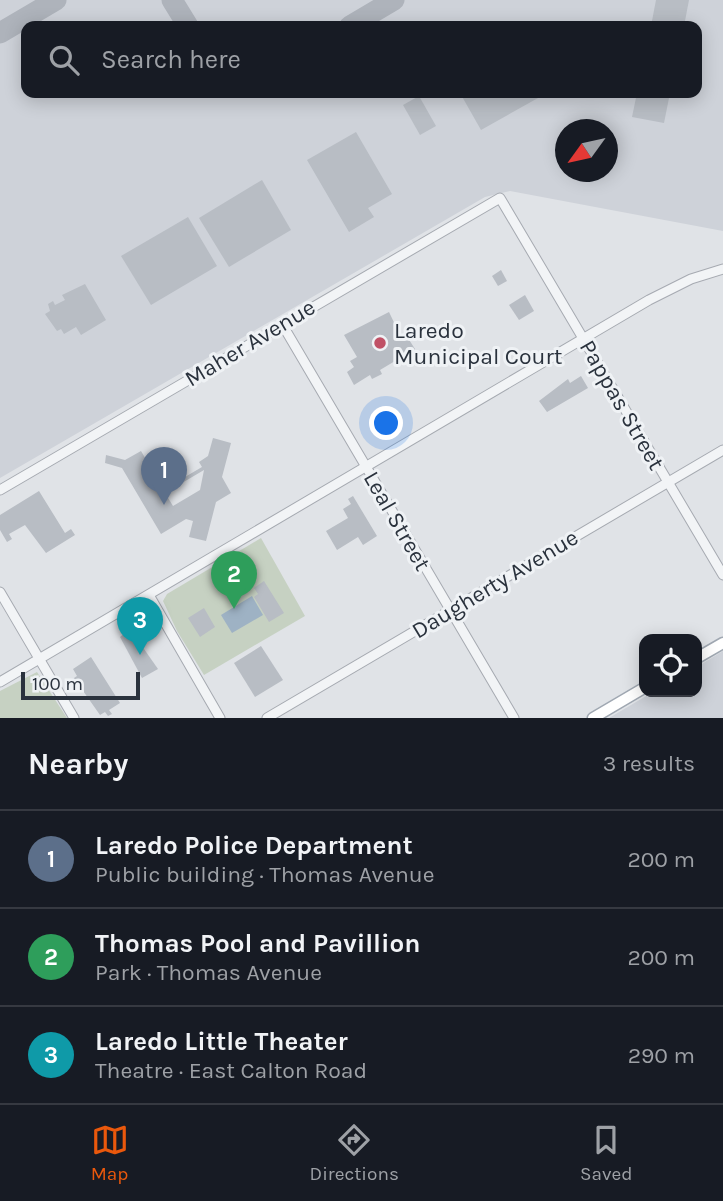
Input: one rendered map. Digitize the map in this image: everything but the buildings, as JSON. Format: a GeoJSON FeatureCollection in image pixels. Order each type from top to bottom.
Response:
{"type":"FeatureCollection","features":[{"type":"Feature","properties":{"kind":"main road"},"geometry":{"type":"LineString","coordinates":[[702,655],[723,643]]}},
{"type":"Feature","properties":{"kind":"main road"},"geometry":{"type":"LineString","coordinates":[[593,718],[639,691]]}},
{"type":"Feature","properties":{"kind":"street","name":"Maher Avenue"},"geometry":{"type":"LineString","coordinates":[[0,490],[500,198]]}},
{"type":"Feature","properties":{"kind":"street","name":"Pappas Street"},"geometry":{"type":"LineString","coordinates":[[500,198],[723,575]]}},
{"type":"Feature","properties":{"kind":"street"},"geometry":{"type":"LineString","coordinates":[[0,682],[668,290],[723,269]]}},
{"type":"Feature","properties":{"kind":"street","name":"Leal Street"},"geometry":{"type":"LineString","coordinates":[[282,324],[513,718]]}},
{"type":"Feature","properties":{"kind":"street","name":"Daugherty Avenue"},"geometry":{"type":"LineString","coordinates":[[267,718],[723,450]]}},
{"type":"Feature","properties":{"kind":"street"},"geometry":{"type":"LineString","coordinates":[[0,592],[74,718]]}},
{"type":"Feature","properties":{"kind":"street"},"geometry":{"type":"LineString","coordinates":[[149,595],[220,718]]}},
{"type":"Feature","properties":{"kind":"shaded area"},"geometry":{"type":"Polygon","coordinates":[[[0,0],[723,0],[723,231],[510,191],[485,197],[0,478],[0,0]]]}},
{"type":"Feature","properties":{"kind":"shaded area"},"geometry":{"type":"Polygon","coordinates":[[[723,651],[723,718],[609,718],[645,697],[702,697],[702,664],[723,651]]]}},
{"type":"Feature","properties":{"kind":"green space"},"geometry":{"type":"Polygon","coordinates":[[[261,538],[305,616],[204,675],[177,631],[163,601],[167,594],[261,538]]]}},
{"type":"Feature","properties":{"kind":"green space"},"geometry":{"type":"Polygon","coordinates":[[[37,672],[67,718],[0,718],[0,691],[37,672]]]}},
{"type":"Feature","properties":{"kind":"water"},"geometry":{"type":"Polygon","coordinates":[[[252,596],[263,615],[232,633],[221,615],[252,596]]]}},
{"type":"Feature","properties":{"kind":"taxiway"},"geometry":{"type":"LineString","coordinates":[[0,33],[56,0]]}},
{"type":"Feature","properties":{"kind":"taxiway"},"geometry":{"type":"LineString","coordinates":[[172,0],[185,21]]}},
{"type":"Feature","properties":{"kind":"taxiway"},"geometry":{"type":"LineString","coordinates":[[358,21],[394,0]]}},
{"type":"Feature","properties":{"kind":"place","name":"Laredo Municipal Court"},"geometry":{"type":"Point","coordinates":[380,343]}},
{"type":"Feature","properties":{"kind":"place","name":"Laredo Police Department"},"geometry":{"type":"Point","coordinates":[164,505]}},
{"type":"Feature","properties":{"kind":"place","name":"Thomas Pool and Pavillion"},"geometry":{"type":"Point","coordinates":[234,609]}},
{"type":"Feature","properties":{"kind":"place","name":"Laredo Little Theater"},"geometry":{"type":"Point","coordinates":[140,655]}}]}
